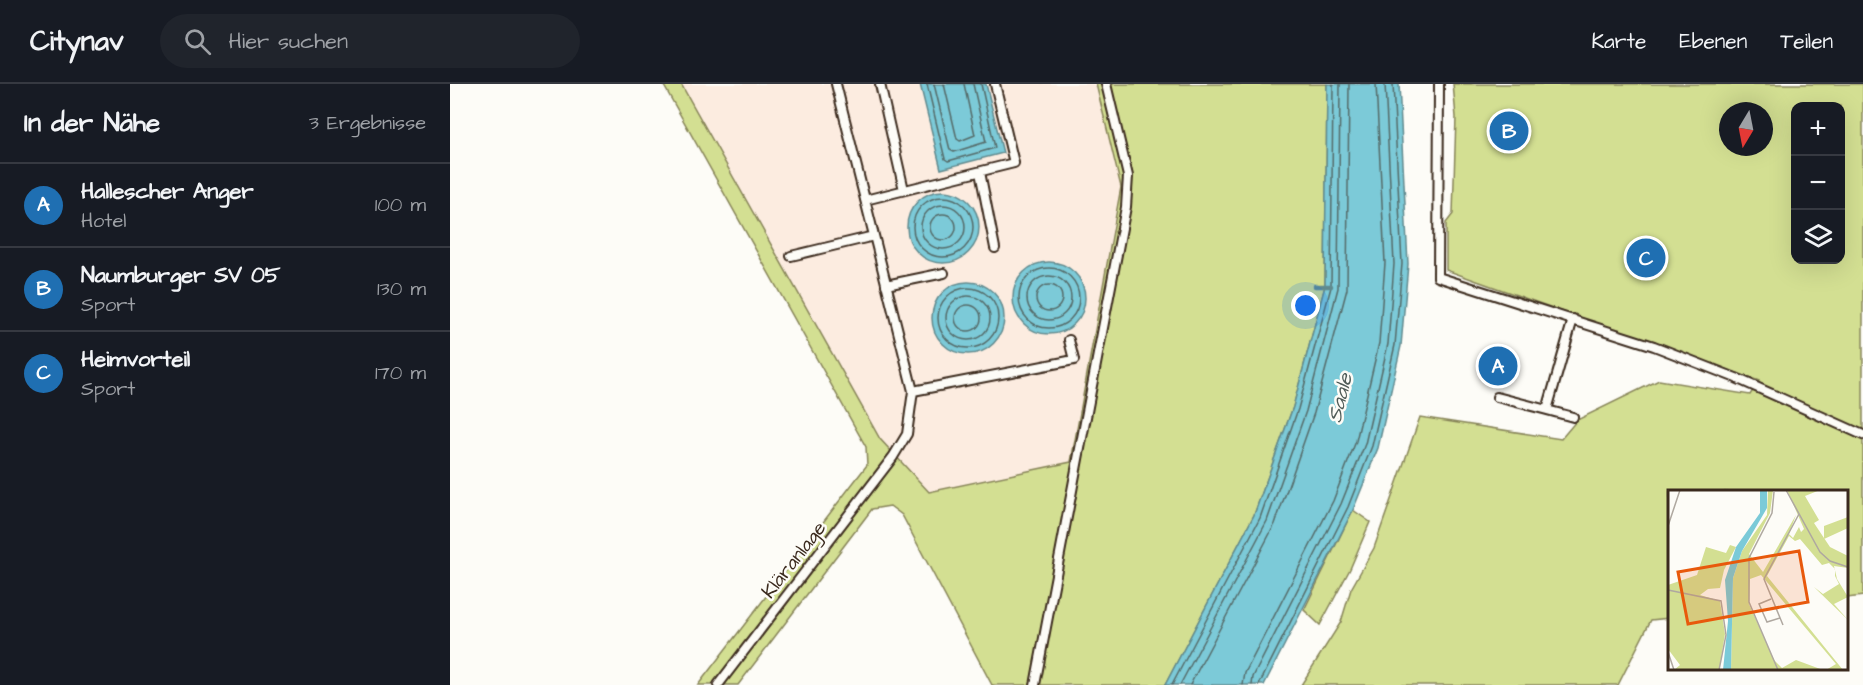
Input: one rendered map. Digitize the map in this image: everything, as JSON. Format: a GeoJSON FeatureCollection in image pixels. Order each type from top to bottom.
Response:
{"type":"FeatureCollection","features":[{"type":"Feature","properties":{"kind":"lane"},"geometry":{"type":"LineString","coordinates":[[836,84],[913,391],[1074,360],[1069,340]]}},
{"type":"Feature","properties":{"kind":"lane"},"geometry":{"type":"LineString","coordinates":[[880,84],[904,190]]}},
{"type":"Feature","properties":{"kind":"lane"},"geometry":{"type":"LineString","coordinates":[[865,200],[1014,163],[995,84]]}},
{"type":"Feature","properties":{"kind":"lane"},"geometry":{"type":"LineString","coordinates":[[1035,685],[1126,207],[1128,176],[1106,84]]}},
{"type":"Feature","properties":{"kind":"lane"},"geometry":{"type":"LineString","coordinates":[[1439,84],[1438,277],[1654,346],[1736,378],[1863,435]]}},
{"type":"Feature","properties":{"kind":"lane"},"geometry":{"type":"LineString","coordinates":[[980,172],[995,248]]}},
{"type":"Feature","properties":{"kind":"lane"},"geometry":{"type":"LineString","coordinates":[[791,256],[874,236]]}},
{"type":"Feature","properties":{"kind":"lane"},"geometry":{"type":"LineString","coordinates":[[886,285],[944,273]]}},
{"type":"Feature","properties":{"kind":"lane"},"geometry":{"type":"LineString","coordinates":[[1547,410],[1573,319]]}},
{"type":"Feature","properties":{"kind":"lane","name":"Kläranlage"},"geometry":{"type":"LineString","coordinates":[[718,685],[895,454],[907,434],[913,391]]}},
{"type":"Feature","properties":{"kind":"lane"},"geometry":{"type":"LineString","coordinates":[[1497,397],[1573,417]]}},
{"type":"Feature","properties":{"kind":"shaded area"},"geometry":{"type":"Polygon","coordinates":[[[681,84],[1096,84],[1121,187],[1071,462],[929,492],[880,439],[681,84]]]}},
{"type":"Feature","properties":{"kind":"green space"},"geometry":{"type":"Polygon","coordinates":[[[663,84],[681,84],[880,439],[929,492],[1071,462],[1121,187],[1096,84],[1327,84],[1325,286],[1293,407],[1254,515],[1165,685],[992,685],[902,515],[890,506],[872,509],[738,685],[698,685],[867,465],[866,447],[663,84]]]}},
{"type":"Feature","properties":{"kind":"green space"},"geometry":{"type":"Polygon","coordinates":[[[1453,84],[1863,84],[1863,596],[1848,598],[1848,490],[1668,490],[1668,618],[1651,620],[1618,685],[1301,685],[1341,622],[1351,589],[1374,548],[1420,417],[1561,439],[1577,420],[1659,380],[1750,395],[1759,381],[1446,270],[1446,223],[1453,214],[1456,117],[1453,84]]]}},
{"type":"Feature","properties":{"kind":"green space"},"geometry":{"type":"Polygon","coordinates":[[[1353,510],[1370,522],[1350,569],[1320,625],[1304,610],[1353,510]]]}},
{"type":"Feature","properties":{"kind":"water"},"geometry":{"type":"Polygon","coordinates":[[[920,84],[986,84],[1003,153],[941,169],[920,84]]]}},
{"type":"Feature","properties":{"kind":"water","name":"Saale"},"geometry":{"type":"Polygon","coordinates":[[[1327,84],[1399,84],[1408,264],[1401,346],[1378,448],[1353,510],[1264,685],[1165,685],[1254,515],[1293,407],[1325,286],[1327,84]]]}},
{"type":"Feature","properties":{"kind":"water"},"geometry":{"type":"Polygon","coordinates":[[[943,191],[957,194],[969,201],[976,213],[979,227],[976,241],[969,253],[957,260],[943,263],[929,260],[917,253],[910,241],[907,227],[910,213],[917,201],[929,194],[943,191]]]}},
{"type":"Feature","properties":{"kind":"water"},"geometry":{"type":"Polygon","coordinates":[[[1049,262],[1069,268],[1079,278],[1085,298],[1079,318],[1069,328],[1049,334],[1029,328],[1019,318],[1013,298],[1019,278],[1029,268],[1049,262]]]}},
{"type":"Feature","properties":{"kind":"water"},"geometry":{"type":"Polygon","coordinates":[[[968,282],[988,288],[998,298],[1004,318],[998,338],[988,348],[968,354],[948,348],[938,338],[932,318],[938,298],[948,288],[968,282]]]}},
{"type":"Feature","properties":{"kind":"waterway"},"geometry":{"type":"LineString","coordinates":[[1315,286],[1331,286]]}},
{"type":"Feature","properties":{"kind":"place","name":"Naumburger SV 05"},"geometry":{"type":"Point","coordinates":[1509,131]}},
{"type":"Feature","properties":{"kind":"place","name":"Heimvorteil"},"geometry":{"type":"Point","coordinates":[1646,258]}},
{"type":"Feature","properties":{"kind":"place","name":"Hallescher Anger"},"geometry":{"type":"Point","coordinates":[1498,366]}}]}
